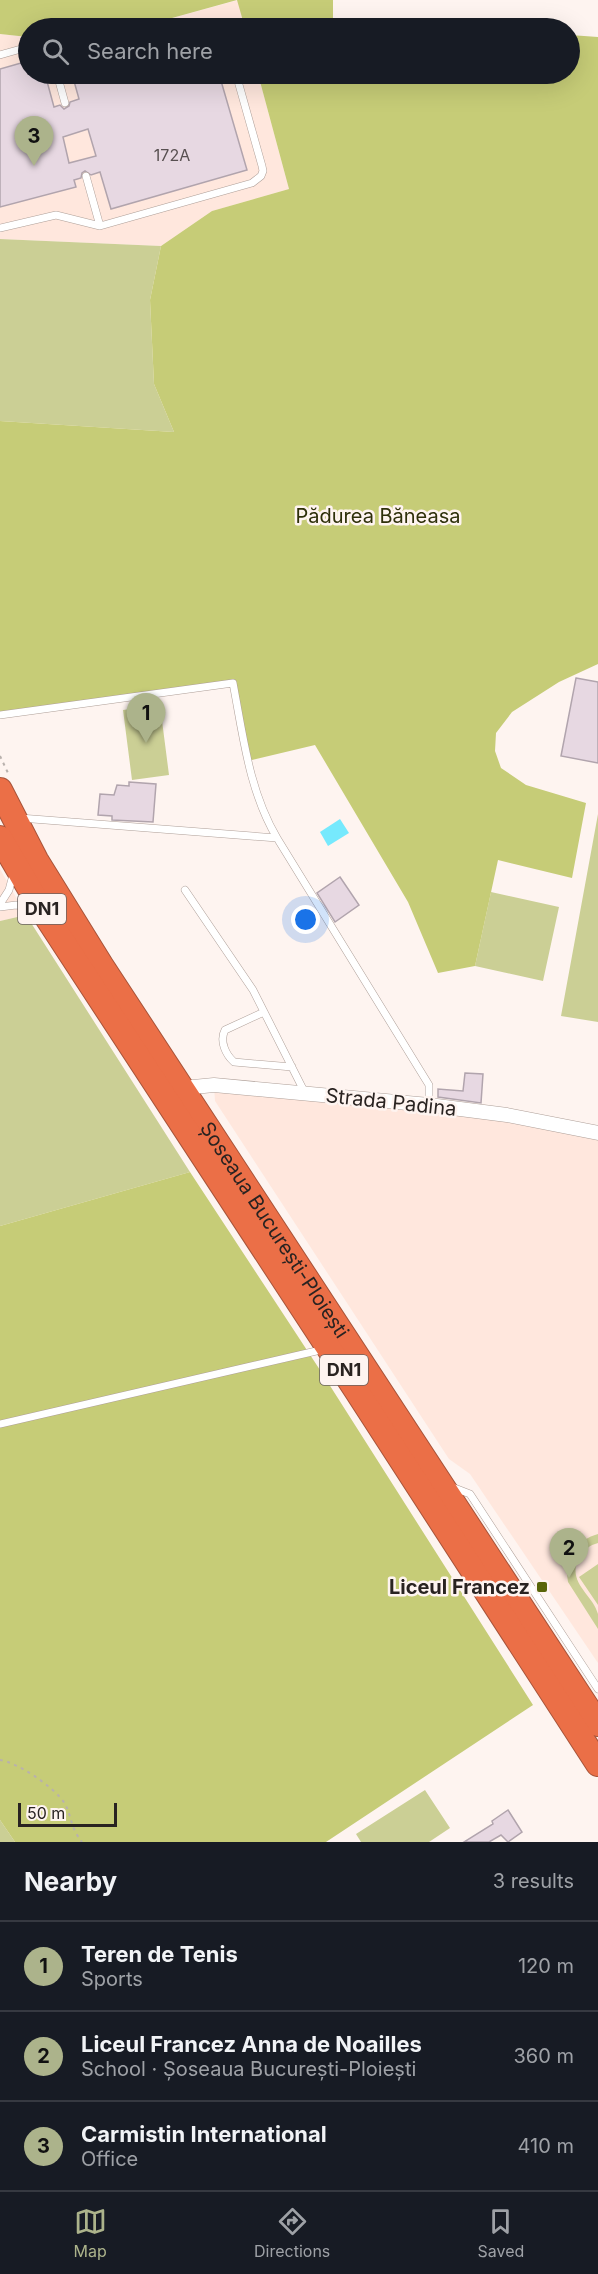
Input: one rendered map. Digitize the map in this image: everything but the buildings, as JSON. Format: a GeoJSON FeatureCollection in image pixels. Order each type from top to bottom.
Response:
{"type":"FeatureCollection","features":[{"type":"Feature","properties":{"kind":"highway","name":"Șoseaua București-Ploiești"},"geometry":{"type":"LineString","coordinates":[[0,790],[36,860],[101,965],[598,1724]]}},
{"type":"Feature","properties":{"kind":"highway","name":"Șoseaua București-Ploiești"},"geometry":{"type":"LineString","coordinates":[[0,838],[42,910],[598,1764]]}},
{"type":"Feature","properties":{"kind":"street","name":"Strada Padina"},"geometry":{"type":"LineString","coordinates":[[183,1088],[214,1085],[429,1105],[507,1115],[598,1133]]}},
{"type":"Feature","properties":{"kind":"lane"},"geometry":{"type":"LineString","coordinates":[[0,55],[18,50]]}},
{"type":"Feature","properties":{"kind":"lane"},"geometry":{"type":"LineString","coordinates":[[60,84],[65,103]]}},
{"type":"Feature","properties":{"kind":"lane"},"geometry":{"type":"LineString","coordinates":[[0,228],[56,215],[100,226],[252,183],[261,176],[262,166],[239,84]]}},
{"type":"Feature","properties":{"kind":"lane"},"geometry":{"type":"LineString","coordinates":[[86,176],[100,226]]}},
{"type":"Feature","properties":{"kind":"lane"},"geometry":{"type":"LineString","coordinates":[[0,715],[233,683],[248,761],[264,815],[429,1085],[429,1105]]}},
{"type":"Feature","properties":{"kind":"lane"},"geometry":{"type":"LineString","coordinates":[[14,818],[277,838]]}},
{"type":"Feature","properties":{"kind":"lane"},"geometry":{"type":"LineString","coordinates":[[0,905],[9,890],[14,863]]}},
{"type":"Feature","properties":{"kind":"lane"},"geometry":{"type":"LineString","coordinates":[[185,890],[253,990],[305,1094]]}},
{"type":"Feature","properties":{"kind":"lane"},"geometry":{"type":"LineString","coordinates":[[0,905],[25,905],[42,910]]}},
{"type":"Feature","properties":{"kind":"lane"},"geometry":{"type":"LineString","coordinates":[[264,1012],[225,1030],[222,1038],[227,1056],[234,1062],[292,1067]]}},
{"type":"Feature","properties":{"kind":"lane"},"geometry":{"type":"LineString","coordinates":[[0,1424],[329,1348]]}},
{"type":"Feature","properties":{"kind":"lane"},"geometry":{"type":"LineString","coordinates":[[442,1484],[470,1494],[598,1689]]}},
{"type":"Feature","properties":{"kind":"path"},"geometry":{"type":"LineString","coordinates":[[0,1760],[12,1761],[49,1786],[65,1803],[74,1831],[82,1842]]}},
{"type":"Feature","properties":{"kind":"shaded area"},"geometry":{"type":"Polygon","coordinates":[[[238,0],[242,18],[172,18],[238,0]]]}},
{"type":"Feature","properties":{"kind":"shaded area"},"geometry":{"type":"Polygon","coordinates":[[[0,34],[18,36],[18,84],[261,84],[289,189],[212,211],[161,246],[0,239],[0,34]]]}},
{"type":"Feature","properties":{"kind":"shaded area"},"geometry":{"type":"Polygon","coordinates":[[[0,869],[26,915],[0,921],[0,869]]]}},
{"type":"Feature","properties":{"kind":"shaded area"},"geometry":{"type":"Polygon","coordinates":[[[214,1085],[429,1105],[598,1133],[598,1663],[470,1474],[449,1459],[215,1101],[214,1085]]]}},
{"type":"Feature","properties":{"kind":"green space"},"geometry":{"type":"Polygon","coordinates":[[[0,0],[237,0],[172,18],[18,18],[18,36],[0,34],[0,0]]]}},
{"type":"Feature","properties":{"kind":"green space"},"geometry":{"type":"Polygon","coordinates":[[[237,0],[333,0],[333,18],[242,18],[237,0]]]}},
{"type":"Feature","properties":{"kind":"green space","name":"Pădurea Băneasa"},"geometry":{"type":"Polygon","coordinates":[[[580,36],[598,37],[598,664],[559,682],[512,712],[496,733],[495,751],[501,768],[526,785],[586,803],[572,878],[498,860],[475,966],[438,973],[408,902],[315,745],[248,761],[233,683],[0,715],[0,421],[174,432],[154,384],[150,300],[161,246],[212,211],[289,189],[261,84],[580,84],[580,36]]]}},
{"type":"Feature","properties":{"kind":"green space"},"geometry":{"type":"Polygon","coordinates":[[[0,239],[161,246],[150,300],[154,384],[174,432],[0,421],[0,239]]]}},
{"type":"Feature","properties":{"kind":"green space"},"geometry":{"type":"Polygon","coordinates":[[[160,705],[169,775],[132,780],[123,710],[160,705]]]}},
{"type":"Feature","properties":{"kind":"green space"},"geometry":{"type":"Polygon","coordinates":[[[598,814],[598,1022],[561,1016],[598,814]]]}},
{"type":"Feature","properties":{"kind":"green space"},"geometry":{"type":"Polygon","coordinates":[[[491,892],[559,907],[543,981],[475,966],[491,892]]]}},
{"type":"Feature","properties":{"kind":"green space"},"geometry":{"type":"Polygon","coordinates":[[[26,915],[190,1172],[0,1226],[0,921],[26,915]]]}},
{"type":"Feature","properties":{"kind":"green space"},"geometry":{"type":"Polygon","coordinates":[[[190,1172],[320,1370],[533,1705],[326,1842],[15,1842],[0,1820],[0,1226],[190,1172]]]}},
{"type":"Feature","properties":{"kind":"green space"},"geometry":{"type":"Polygon","coordinates":[[[598,1534],[598,1543],[587,1548],[579,1557],[576,1574],[598,1614],[598,1629],[568,1582],[567,1573],[572,1552],[583,1541],[598,1534]]]}},
{"type":"Feature","properties":{"kind":"green space"},"geometry":{"type":"Polygon","coordinates":[[[598,1564],[598,1605],[579,1577],[598,1564]]]}},
{"type":"Feature","properties":{"kind":"green space"},"geometry":{"type":"Polygon","coordinates":[[[425,1790],[450,1828],[429,1842],[361,1842],[356,1834],[425,1790]]]}},
{"type":"Feature","properties":{"kind":"green space"},"geometry":{"type":"Polygon","coordinates":[[[0,1820],[15,1842],[0,1842],[0,1820]]]}},
{"type":"Feature","properties":{"kind":"water"},"geometry":{"type":"Polygon","coordinates":[[[340,819],[349,833],[328,846],[320,832],[340,819]]]}},
{"type":"Feature","properties":{"kind":"place","name":"Carmistin International"},"geometry":{"type":"Point","coordinates":[34,166]}},
{"type":"Feature","properties":{"kind":"place","name":"Teren de Tenis"},"geometry":{"type":"Point","coordinates":[146,743]}},
{"type":"Feature","properties":{"kind":"place","name":"Liceul Francez Anna de Noailles"},"geometry":{"type":"Point","coordinates":[569,1578]}},
{"type":"Feature","properties":{"kind":"place","name":"Liceul Francez"},"geometry":{"type":"Point","coordinates":[542,1587]}}]}
